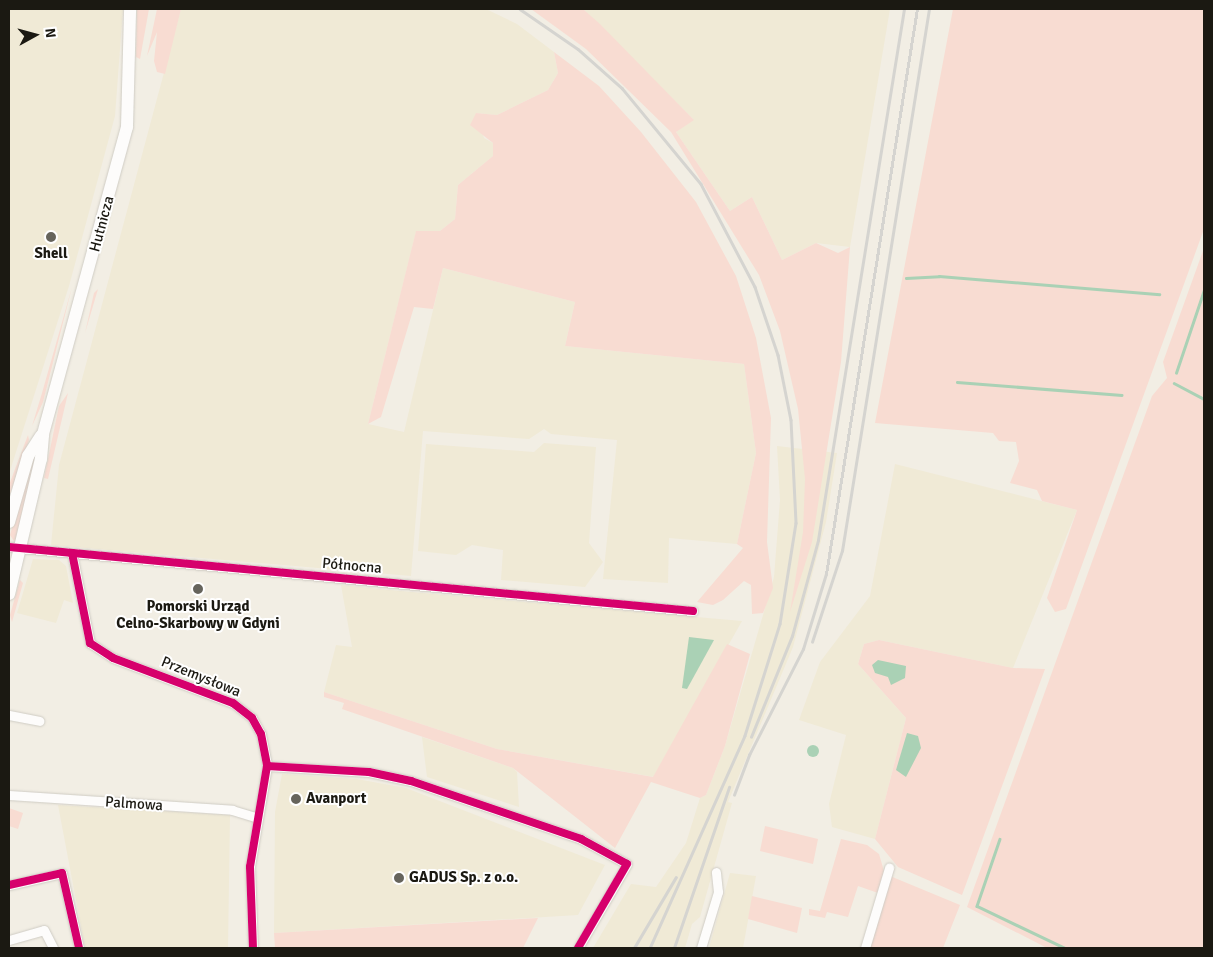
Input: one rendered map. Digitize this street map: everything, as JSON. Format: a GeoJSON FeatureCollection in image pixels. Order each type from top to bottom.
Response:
{"type":"FeatureCollection","features":[{"type":"Feature","properties":{"kind":"main road","name":"Hutnicza"},"geometry":{"type":"LineString","coordinates":[[9,594],[15,548],[43,434],[127,127],[130,9]]}},
{"type":"Feature","properties":{"kind":"main road","name":"Hutnicza"},"geometry":{"type":"LineString","coordinates":[[9,522],[28,456],[43,434]]}},
{"type":"Feature","properties":{"kind":"street","name":"Północna"},"geometry":{"type":"LineString","coordinates":[[15,548],[693,611]]}},
{"type":"Feature","properties":{"kind":"street","name":"Przemysłowa"},"geometry":{"type":"LineString","coordinates":[[72,553],[90,643],[113,658],[237,705],[261,734],[267,766],[250,866],[253,948]]}},
{"type":"Feature","properties":{"kind":"street"},"geometry":{"type":"LineString","coordinates":[[9,715],[39,721]]}},
{"type":"Feature","properties":{"kind":"street"},"geometry":{"type":"LineString","coordinates":[[267,766],[369,772],[411,781],[581,839],[627,864],[578,948]]}},
{"type":"Feature","properties":{"kind":"street","name":"Palmowa"},"geometry":{"type":"LineString","coordinates":[[9,796],[232,810],[258,818]]}},
{"type":"Feature","properties":{"kind":"street"},"geometry":{"type":"LineString","coordinates":[[864,948],[889,868]]}},
{"type":"Feature","properties":{"kind":"street"},"geometry":{"type":"LineString","coordinates":[[9,885],[59,870],[79,948]]}},
{"type":"Feature","properties":{"kind":"street"},"geometry":{"type":"LineString","coordinates":[[701,948],[718,892],[716,872]]}},
{"type":"Feature","properties":{"kind":"street"},"geometry":{"type":"LineString","coordinates":[[9,940],[44,930],[53,948]]}},
{"type":"Feature","properties":{"kind":"shaded area"},"geometry":{"type":"Polygon","coordinates":[[[9,9],[123,9],[115,116],[69,286],[9,474],[9,9]]]}},
{"type":"Feature","properties":{"kind":"shaded area"},"geometry":{"type":"Polygon","coordinates":[[[137,9],[149,9],[140,59],[136,57],[137,9]]]}},
{"type":"Feature","properties":{"kind":"shaded area"},"geometry":{"type":"Polygon","coordinates":[[[157,9],[181,9],[165,74],[157,72],[154,61],[157,32],[147,56],[157,9]]]}},
{"type":"Feature","properties":{"kind":"shaded area"},"geometry":{"type":"Polygon","coordinates":[[[181,9],[486,9],[517,24],[554,52],[558,73],[548,90],[497,115],[476,113],[484,138],[493,143],[493,156],[458,185],[455,219],[440,231],[416,232],[368,424],[404,432],[443,268],[575,302],[565,346],[744,364],[756,453],[737,544],[669,538],[668,583],[603,579],[617,440],[551,434],[544,429],[529,439],[423,431],[411,576],[51,545],[59,465],[181,9]]]}},
{"type":"Feature","properties":{"kind":"shaded area"},"geometry":{"type":"Polygon","coordinates":[[[531,9],[583,9],[600,24],[694,120],[676,132],[730,211],[752,197],[782,260],[816,243],[838,253],[850,247],[841,362],[812,542],[790,612],[803,532],[805,479],[798,409],[780,331],[759,275],[671,132],[586,49],[531,9]]]}},
{"type":"Feature","properties":{"kind":"shaded area"},"geometry":{"type":"Polygon","coordinates":[[[583,9],[890,9],[850,247],[816,243],[782,260],[752,197],[730,211],[676,132],[693,119],[583,9]]]}},
{"type":"Feature","properties":{"kind":"shaded area"},"geometry":{"type":"Polygon","coordinates":[[[953,9],[1204,9],[1204,229],[1066,609],[1055,612],[1047,598],[1077,510],[1042,501],[1037,490],[1010,483],[1019,461],[1016,442],[999,441],[993,433],[875,423],[953,9]]]}},
{"type":"Feature","properties":{"kind":"shaded area"},"geometry":{"type":"Polygon","coordinates":[[[554,52],[599,86],[641,132],[696,202],[736,276],[756,338],[771,418],[767,542],[773,588],[763,613],[752,614],[751,585],[744,581],[723,600],[713,605],[697,602],[743,548],[737,544],[756,453],[744,364],[565,346],[575,302],[443,268],[433,309],[414,307],[381,417],[368,424],[416,231],[440,231],[455,219],[458,185],[493,156],[493,143],[470,125],[476,113],[497,115],[548,90],[558,73],[554,52]]]}},
{"type":"Feature","properties":{"kind":"shaded area"},"geometry":{"type":"Polygon","coordinates":[[[1204,248],[1204,948],[1047,948],[967,907],[1152,396],[1167,378],[1163,362],[1204,248]]]}},
{"type":"Feature","properties":{"kind":"shaded area"},"geometry":{"type":"Polygon","coordinates":[[[72,287],[43,402],[32,426],[42,393],[72,287]]]}},
{"type":"Feature","properties":{"kind":"shaded area"},"geometry":{"type":"Polygon","coordinates":[[[98,289],[85,333],[94,293],[98,289]]]}},
{"type":"Feature","properties":{"kind":"shaded area"},"geometry":{"type":"Polygon","coordinates":[[[68,393],[48,479],[44,478],[59,406],[68,393]]]}},
{"type":"Feature","properties":{"kind":"shaded area"},"geometry":{"type":"Polygon","coordinates":[[[28,435],[29,440],[9,497],[9,485],[28,435]]]}},
{"type":"Feature","properties":{"kind":"shaded area"},"geometry":{"type":"Polygon","coordinates":[[[39,440],[16,540],[14,541],[10,535],[39,440]]]}},
{"type":"Feature","properties":{"kind":"shaded area"},"geometry":{"type":"Polygon","coordinates":[[[544,443],[596,447],[589,543],[603,562],[585,587],[501,580],[503,550],[472,545],[456,555],[418,551],[426,444],[534,452],[544,443]]]}},
{"type":"Feature","properties":{"kind":"shaded area"},"geometry":{"type":"Polygon","coordinates":[[[777,446],[837,453],[826,522],[793,647],[728,802],[732,803],[700,917],[692,924],[685,948],[593,948],[631,884],[656,887],[686,843],[700,798],[706,795],[725,746],[774,577],[780,500],[777,446]]]}},
{"type":"Feature","properties":{"kind":"shaded area"},"geometry":{"type":"Polygon","coordinates":[[[895,464],[1077,510],[1013,668],[879,640],[864,644],[858,664],[906,718],[875,839],[832,827],[829,804],[846,735],[799,720],[820,662],[870,596],[895,464]]]}},
{"type":"Feature","properties":{"kind":"shaded area"},"geometry":{"type":"Polygon","coordinates":[[[33,559],[59,560],[66,566],[73,603],[64,600],[56,623],[17,613],[33,559]]]}},
{"type":"Feature","properties":{"kind":"shaded area"},"geometry":{"type":"Polygon","coordinates":[[[20,580],[23,583],[12,622],[10,615],[20,580]]]}},
{"type":"Feature","properties":{"kind":"shaded area"},"geometry":{"type":"Polygon","coordinates":[[[341,585],[742,621],[654,777],[497,749],[324,692],[336,645],[352,647],[341,585]]]}},
{"type":"Feature","properties":{"kind":"shaded area"},"geometry":{"type":"Polygon","coordinates":[[[689,637],[714,640],[687,689],[682,688],[689,637]]]}},
{"type":"Feature","properties":{"kind":"shaded area"},"geometry":{"type":"Polygon","coordinates":[[[879,640],[1013,668],[1045,669],[962,895],[898,867],[875,839],[906,718],[858,664],[864,644],[879,640]]]}},
{"type":"Feature","properties":{"kind":"shaded area"},"geometry":{"type":"Polygon","coordinates":[[[727,644],[750,654],[725,746],[706,795],[700,798],[651,782],[615,848],[513,768],[342,709],[344,703],[324,697],[324,692],[497,749],[653,777],[727,644]]]}},
{"type":"Feature","properties":{"kind":"shaded area"},"geometry":{"type":"Polygon","coordinates":[[[878,660],[906,666],[905,678],[891,685],[888,677],[875,673],[872,665],[878,660]]]}},
{"type":"Feature","properties":{"kind":"shaded area"},"geometry":{"type":"Polygon","coordinates":[[[907,733],[918,736],[921,748],[906,777],[896,770],[907,733]]]}},
{"type":"Feature","properties":{"kind":"shaded area"},"geometry":{"type":"Polygon","coordinates":[[[422,737],[513,768],[517,772],[519,807],[427,777],[422,737]]]}},
{"type":"Feature","properties":{"kind":"shaded area"},"geometry":{"type":"Polygon","coordinates":[[[815,745],[818,746],[818,756],[811,757],[808,756],[807,749],[808,746],[815,745]]]}},
{"type":"Feature","properties":{"kind":"shaded area"},"geometry":{"type":"Polygon","coordinates":[[[282,774],[357,779],[406,788],[605,865],[578,915],[274,933],[275,812],[282,774]]]}},
{"type":"Feature","properties":{"kind":"shaded area"},"geometry":{"type":"Polygon","coordinates":[[[58,805],[230,815],[228,948],[85,948],[58,805]]]}},
{"type":"Feature","properties":{"kind":"shaded area"},"geometry":{"type":"Polygon","coordinates":[[[9,808],[23,813],[18,829],[9,826],[9,808]]]}},
{"type":"Feature","properties":{"kind":"shaded area"},"geometry":{"type":"Polygon","coordinates":[[[765,826],[818,839],[813,864],[760,851],[765,826]]]}},
{"type":"Feature","properties":{"kind":"shaded area"},"geometry":{"type":"Polygon","coordinates":[[[841,839],[867,845],[879,854],[884,871],[878,893],[858,886],[848,917],[827,912],[825,918],[809,915],[809,909],[820,911],[841,839]]]}},
{"type":"Feature","properties":{"kind":"shaded area"},"geometry":{"type":"Polygon","coordinates":[[[730,873],[756,876],[743,948],[709,948],[730,873]]]}},
{"type":"Feature","properties":{"kind":"shaded area"},"geometry":{"type":"Polygon","coordinates":[[[890,876],[960,905],[943,948],[867,948],[890,876]]]}},
{"type":"Feature","properties":{"kind":"shaded area"},"geometry":{"type":"Polygon","coordinates":[[[752,896],[802,908],[797,933],[748,919],[752,896]]]}},
{"type":"Feature","properties":{"kind":"shaded area"},"geometry":{"type":"Polygon","coordinates":[[[538,918],[523,948],[275,948],[274,933],[538,918]]]}},
{"type":"Feature","properties":{"kind":"waterway"},"geometry":{"type":"LineString","coordinates":[[906,278],[939,276],[1159,294]]}},
{"type":"Feature","properties":{"kind":"waterway"},"geometry":{"type":"LineString","coordinates":[[1176,373],[1204,290]]}},
{"type":"Feature","properties":{"kind":"waterway"},"geometry":{"type":"LineString","coordinates":[[957,382],[1121,395]]}},
{"type":"Feature","properties":{"kind":"waterway"},"geometry":{"type":"LineString","coordinates":[[1174,383],[1204,399]]}},
{"type":"Feature","properties":{"kind":"waterway"},"geometry":{"type":"LineString","coordinates":[[1000,839],[977,906],[1065,948]]}},
{"type":"Feature","properties":{"kind":"railway"},"geometry":{"type":"LineString","coordinates":[[520,9],[578,49],[622,88],[701,184],[755,287],[778,355],[791,420],[796,523],[780,624],[745,736],[650,948]]}},
{"type":"Feature","properties":{"kind":"railway"},"geometry":{"type":"LineString","coordinates":[[751,737],[792,636],[818,540],[904,9]]}},
{"type":"Feature","properties":{"kind":"railway"},"geometry":{"type":"LineString","coordinates":[[734,795],[749,755],[803,649],[826,574],[917,9]]}},
{"type":"Feature","properties":{"kind":"railway"},"geometry":{"type":"LineString","coordinates":[[812,642],[842,551],[929,9]]}},
{"type":"Feature","properties":{"kind":"railway"},"geometry":{"type":"LineString","coordinates":[[674,948],[729,787]]}},
{"type":"Feature","properties":{"kind":"railway"},"geometry":{"type":"LineString","coordinates":[[634,948],[676,877]]}},
{"type":"Feature","properties":{"kind":"cycle path"},"geometry":{"type":"LineString","coordinates":[[9,547],[693,611]]}},
{"type":"Feature","properties":{"kind":"cycle path"},"geometry":{"type":"LineString","coordinates":[[72,553],[90,643],[113,658],[233,703],[252,718],[261,734],[267,766],[250,867],[253,948]]}},
{"type":"Feature","properties":{"kind":"cycle path"},"geometry":{"type":"LineString","coordinates":[[267,766],[369,772],[411,781],[581,839],[627,864],[578,948]]}},
{"type":"Feature","properties":{"kind":"cycle path"},"geometry":{"type":"LineString","coordinates":[[9,885],[62,873],[79,948]]}},
{"type":"Feature","properties":{"kind":"place","name":"Shell"},"geometry":{"type":"Point","coordinates":[51,237]}},
{"type":"Feature","properties":{"kind":"place","name":"Pomorski Urząd Celno-Skarbowy w Gdyni"},"geometry":{"type":"Point","coordinates":[198,589]}},
{"type":"Feature","properties":{"kind":"place","name":"Avanport"},"geometry":{"type":"Point","coordinates":[296,799]}},
{"type":"Feature","properties":{"kind":"place","name":"GADUS Sp. z o.o."},"geometry":{"type":"Point","coordinates":[399,878]}}]}
